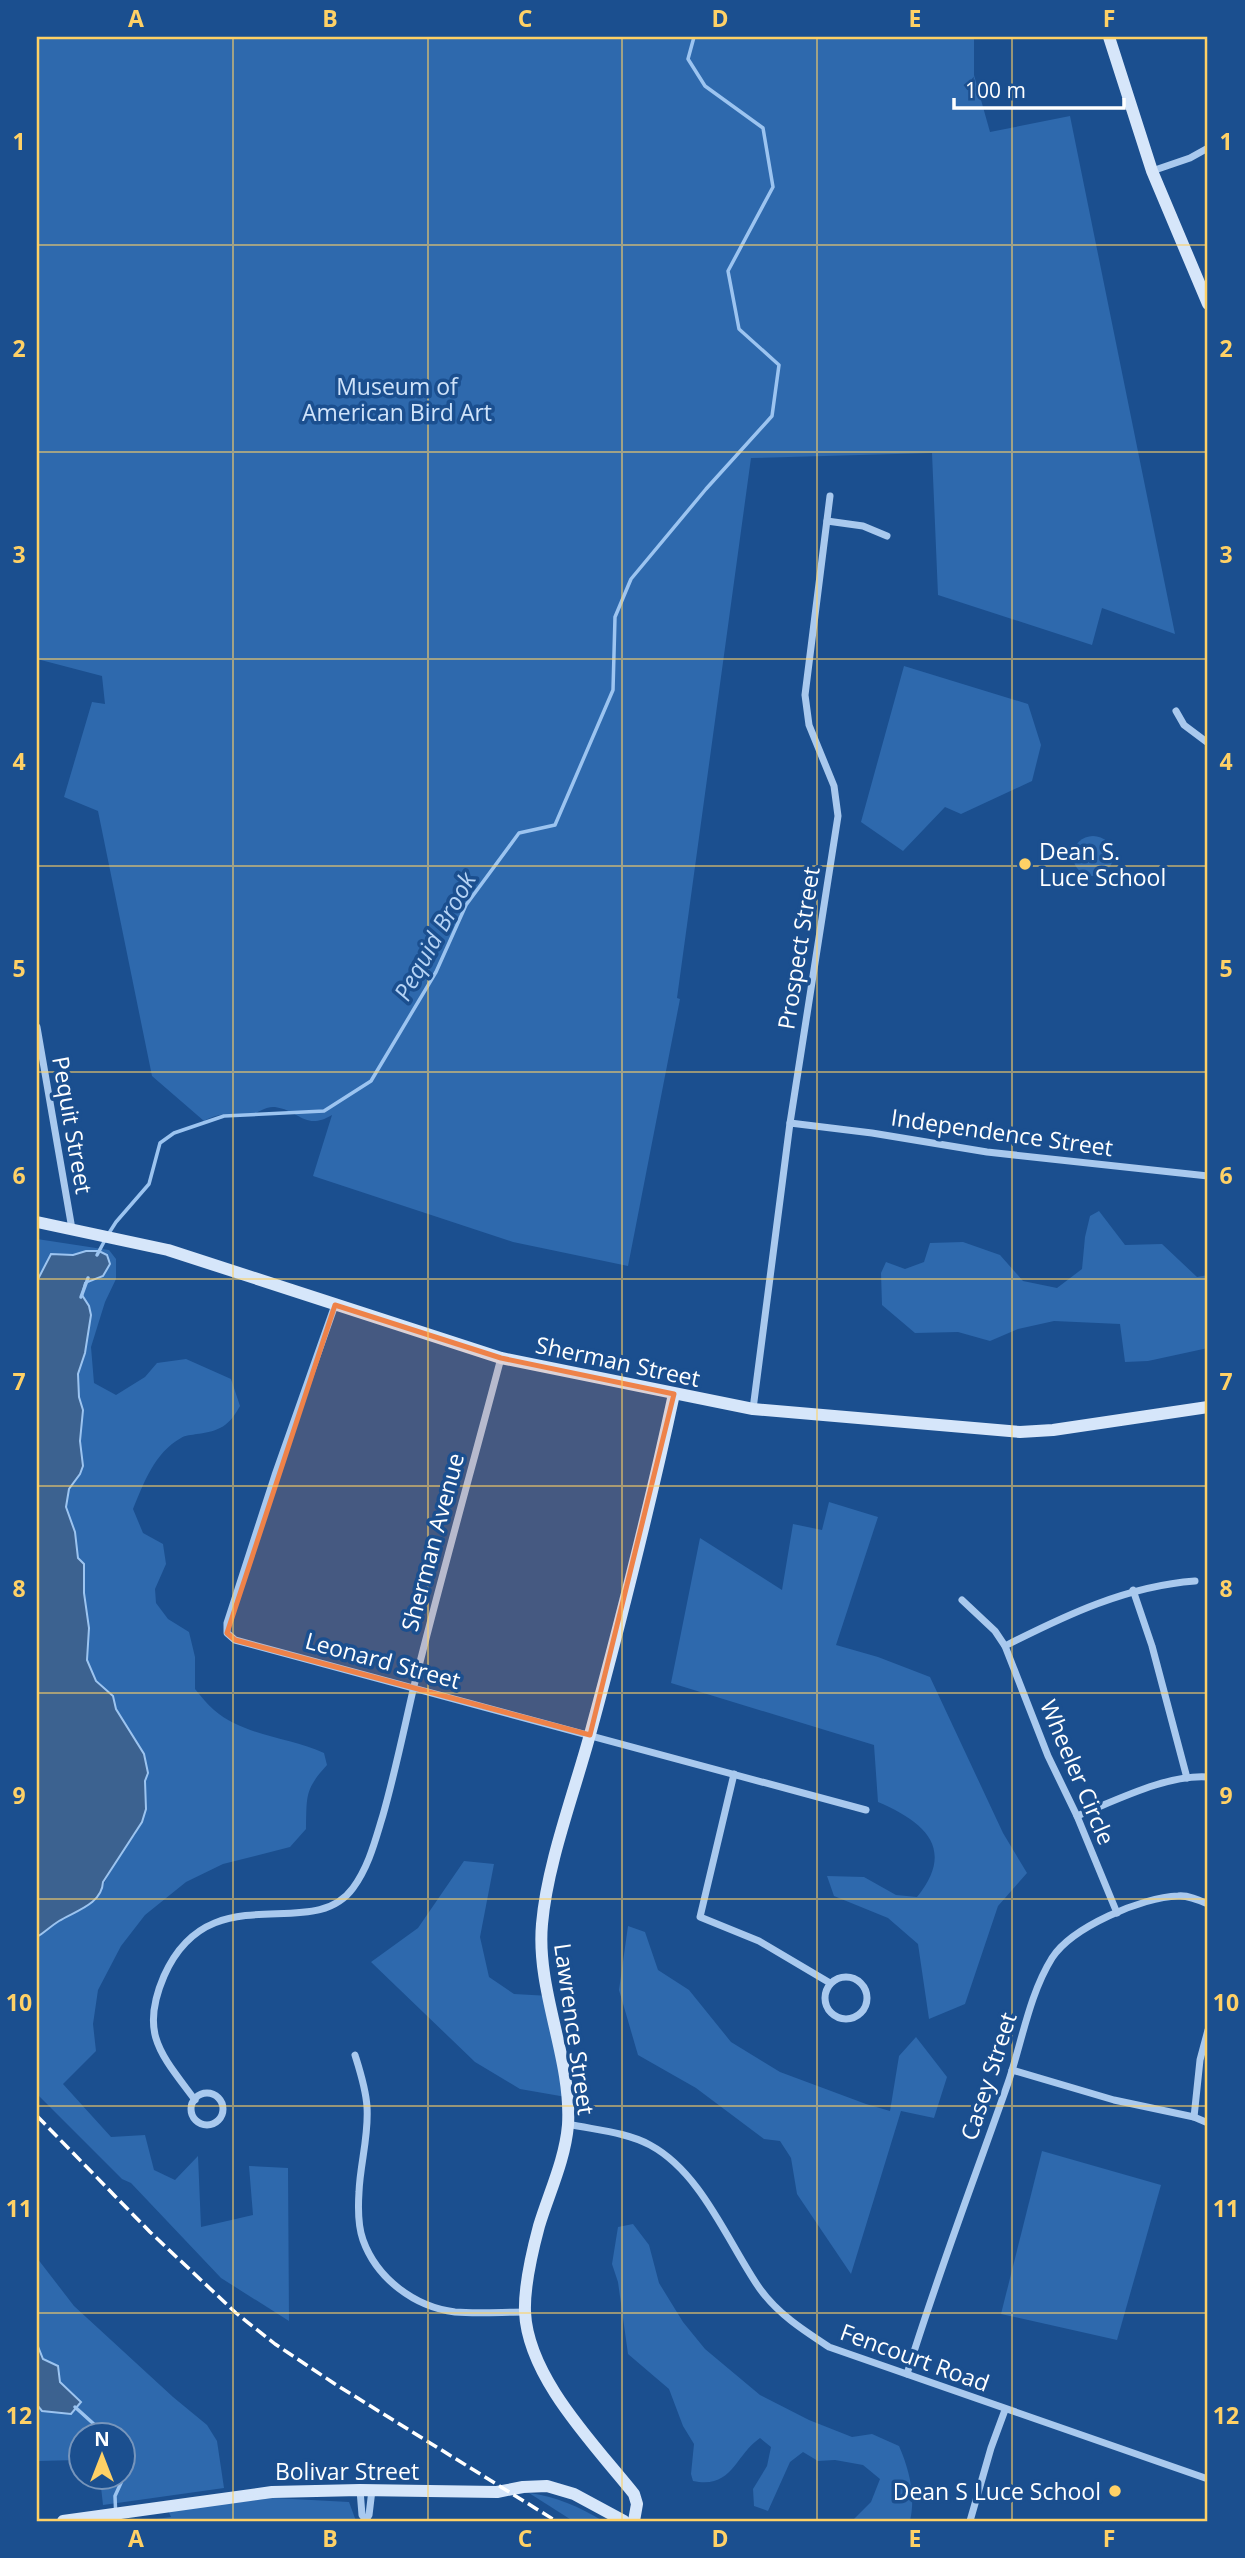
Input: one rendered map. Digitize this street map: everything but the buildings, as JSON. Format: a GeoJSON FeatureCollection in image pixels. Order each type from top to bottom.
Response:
{"type":"FeatureCollection","features":[{"type":"Feature","properties":{"kind":"street"},"geometry":{"type":"LineString","coordinates":[[1109,37],[1152,171],[1208,304]]}},
{"type":"Feature","properties":{"kind":"street"},"geometry":{"type":"LineString","coordinates":[[1152,171],[1190,158],[1208,148]]}},
{"type":"Feature","properties":{"kind":"street","name":"Prospect Street"},"geometry":{"type":"LineString","coordinates":[[753,1409],[790,1124],[838,816],[834,786],[809,724],[805,695],[830,496]]}},
{"type":"Feature","properties":{"kind":"street"},"geometry":{"type":"LineString","coordinates":[[827,521],[863,526],[887,536]]}},
{"type":"Feature","properties":{"kind":"street"},"geometry":{"type":"LineString","coordinates":[[1176,711],[1184,725],[1208,743]]}},
{"type":"Feature","properties":{"kind":"street","name":"Pequit Street"},"geometry":{"type":"LineString","coordinates":[[37,1027],[72,1229]]}},
{"type":"Feature","properties":{"kind":"street","name":"Independence Street"},"geometry":{"type":"LineString","coordinates":[[790,1124],[872,1133],[987,1152],[1208,1177]]}},
{"type":"Feature","properties":{"kind":"street","name":"Sherman Street"},"geometry":{"type":"LineString","coordinates":[[37,1222],[168,1250],[501,1358],[753,1409],[1020,1432],[1053,1430],[1208,1407]]}},
{"type":"Feature","properties":{"kind":"street","name":"Leonard Street"},"geometry":{"type":"LineString","coordinates":[[335,1305],[275,1475],[227,1623],[227,1633],[235,1640],[866,1810]]}},
{"type":"Feature","properties":{"kind":"street","name":"Sherman Avenue"},"geometry":{"type":"LineString","coordinates":[[195,2100],[163,2056],[155,2038],[152,2022],[156,1994],[166,1971],[197,1931],[234,1916],[318,1911],[342,1901],[352,1891],[370,1858],[393,1780],[414,1687],[501,1358]]}},
{"type":"Feature","properties":{"kind":"street","name":"Lawrence Street"},"geometry":{"type":"LineString","coordinates":[[634,2521],[637,2504],[634,2494],[562,2405],[546,2378],[531,2340],[525,2312],[529,2274],[539,2227],[565,2149],[568,2124],[566,2089],[541,1947],[542,1922],[548,1886],[649,1508],[674,1394]]}},
{"type":"Feature","properties":{"kind":"street"},"geometry":{"type":"LineString","coordinates":[[1005,1646],[1046,1625],[1133,1590],[1164,1583],[1195,1581]]}},
{"type":"Feature","properties":{"kind":"street"},"geometry":{"type":"LineString","coordinates":[[1133,1590],[1152,1646],[1187,1778]]}},
{"type":"Feature","properties":{"kind":"street","name":"Wheeler Circle"},"geometry":{"type":"LineString","coordinates":[[962,1600],[995,1631],[1005,1646],[1048,1756],[1077,1816],[1116,1913]]}},
{"type":"Feature","properties":{"kind":"street"},"geometry":{"type":"LineString","coordinates":[[734,1774],[700,1917],[759,1941],[830,1983]]}},
{"type":"Feature","properties":{"kind":"street"},"geometry":{"type":"LineString","coordinates":[[1077,1816],[1156,1786],[1187,1778],[1208,1777]]}},
{"type":"Feature","properties":{"kind":"street","name":"Casey Street"},"geometry":{"type":"LineString","coordinates":[[907,2374],[922,2323],[1041,1981],[1053,1956],[1069,1939],[1116,1913],[1154,1899],[1180,1896],[1208,1904]]}},
{"type":"Feature","properties":{"kind":"street"},"geometry":{"type":"LineString","coordinates":[[848,1976],[860,1982],[867,1993],[863,2011],[852,2018],[839,2018],[832,2014],[825,2003],[830,1983],[848,1976]]}},
{"type":"Feature","properties":{"kind":"street"},"geometry":{"type":"LineString","coordinates":[[1194,2117],[1200,2060],[1208,2030]]}},
{"type":"Feature","properties":{"kind":"street"},"geometry":{"type":"LineString","coordinates":[[355,2055],[368,2108],[359,2191],[359,2217],[362,2238],[372,2259],[403,2293],[427,2304],[455,2312],[525,2312]]}},
{"type":"Feature","properties":{"kind":"street"},"geometry":{"type":"LineString","coordinates":[[1012,2070],[1114,2100],[1194,2117],[1208,2123]]}},
{"type":"Feature","properties":{"kind":"street"},"geometry":{"type":"LineString","coordinates":[[209,2093],[219,2098],[223,2108],[220,2118],[212,2124],[198,2122],[192,2109],[195,2100],[209,2093]]}},
{"type":"Feature","properties":{"kind":"street","name":"Fencourt Road"},"geometry":{"type":"LineString","coordinates":[[568,2124],[626,2136],[650,2145],[672,2161],[698,2191],[760,2289],[781,2314],[829,2347],[1208,2479]]}},
{"type":"Feature","properties":{"kind":"street"},"geometry":{"type":"LineString","coordinates":[[970,2521],[1005,2410]]}},
{"type":"Feature","properties":{"kind":"street","name":"Bolivar Street"},"geometry":{"type":"LineString","coordinates":[[63,2521],[272,2492],[366,2490],[497,2493],[523,2487],[547,2486],[575,2494],[624,2521]]}},
{"type":"Feature","properties":{"kind":"street"},"geometry":{"type":"LineString","coordinates":[[366,2490],[362,2515],[367,2521]]}},
{"type":"Feature","properties":{"kind":"street"},"geometry":{"type":"LineString","coordinates":[[366,2490],[369,2515],[367,2521]]}},
{"type":"Feature","properties":{"kind":"highlighted area"},"geometry":{"type":"Polygon","coordinates":[[[335,1305],[501,1358],[674,1394],[590,1735],[235,1640],[227,1633],[335,1305]]]}},
{"type":"Feature","properties":{"kind":"green space","name":"Museum of American Bird Art"},"geometry":{"type":"Polygon","coordinates":[[[37,37],[974,37],[974,75],[990,132],[1070,116],[1175,634],[1102,608],[1092,645],[938,595],[932,453],[751,458],[677,998],[680,999],[628,1266],[513,1242],[313,1176],[332,1115],[309,1121],[284,1109],[271,1107],[248,1115],[221,1115],[204,1121],[152,1076],[98,811],[64,797],[92,702],[105,704],[102,676],[37,659],[37,37]]]}},
{"type":"Feature","properties":{"kind":"green space"},"geometry":{"type":"Polygon","coordinates":[[[904,666],[1028,704],[1041,745],[1032,781],[961,814],[945,807],[903,851],[861,822],[904,666]]]}},
{"type":"Feature","properties":{"kind":"green space"},"geometry":{"type":"Polygon","coordinates":[[[1093,836],[1107,842],[1113,856],[1107,870],[1093,876],[1079,870],[1073,856],[1079,842],[1093,836]]]}},
{"type":"Feature","properties":{"kind":"green space"},"geometry":{"type":"Polygon","coordinates":[[[1099,1211],[1125,1245],[1162,1244],[1197,1277],[1208,1275],[1208,1348],[1148,1361],[1125,1362],[1120,1324],[1054,1321],[1018,1329],[990,1341],[958,1332],[915,1333],[882,1305],[881,1273],[886,1262],[905,1269],[924,1262],[930,1243],[963,1242],[1000,1255],[1023,1281],[1057,1288],[1082,1269],[1090,1216],[1099,1211]]]}},
{"type":"Feature","properties":{"kind":"green space"},"geometry":{"type":"Polygon","coordinates":[[[37,1239],[109,1250],[116,1259],[116,1279],[105,1302],[91,1347],[94,1383],[116,1395],[145,1377],[157,1363],[186,1359],[231,1379],[240,1406],[232,1418],[218,1429],[184,1436],[172,1444],[151,1469],[133,1509],[143,1533],[163,1544],[166,1564],[155,1589],[156,1603],[168,1619],[189,1632],[195,1657],[195,1689],[211,1708],[226,1719],[253,1731],[324,1753],[327,1765],[314,1781],[308,1794],[306,1829],[290,1847],[223,1864],[186,1882],[145,1915],[121,1946],[98,1990],[93,2024],[96,2051],[63,2084],[111,2137],[145,2135],[154,2170],[175,2180],[198,2156],[201,2227],[253,2215],[249,2166],[288,2168],[289,2321],[221,2278],[131,2183],[122,2179],[37,2094],[37,1937],[94,1901],[125,1846],[135,1835],[146,1809],[145,1781],[148,1773],[144,1754],[116,1709],[113,1696],[96,1681],[87,1660],[89,1628],[84,1593],[84,1565],[78,1558],[75,1532],[66,1507],[69,1489],[83,1466],[80,1441],[83,1410],[79,1397],[78,1374],[85,1353],[91,1315],[89,1306],[81,1295],[85,1283],[99,1279],[86,1251],[73,1255],[51,1254],[37,1281],[37,1239]]]}},
{"type":"Feature","properties":{"kind":"green space"},"geometry":{"type":"Polygon","coordinates":[[[829,1502],[878,1517],[836,1645],[878,1657],[930,1677],[1003,1833],[1027,1873],[998,1906],[965,2004],[929,2019],[918,1944],[888,1918],[834,1896],[827,1876],[864,1877],[896,1895],[917,1897],[934,1865],[934,1851],[930,1839],[921,1828],[878,1802],[874,1745],[671,1683],[700,1538],[782,1590],[793,1524],[822,1530],[829,1502]]]}},
{"type":"Feature","properties":{"kind":"green space"},"geometry":{"type":"Polygon","coordinates":[[[464,1861],[494,1864],[480,1937],[489,1977],[514,1994],[550,1996],[566,2097],[520,2089],[475,2062],[371,1962],[418,1928],[464,1861]]]}},
{"type":"Feature","properties":{"kind":"green space"},"geometry":{"type":"Polygon","coordinates":[[[628,1926],[645,1932],[658,1970],[689,1990],[731,2042],[780,2072],[890,2111],[899,2056],[916,2037],[947,2077],[934,2118],[901,2111],[851,2274],[797,2194],[791,2158],[780,2141],[764,2139],[696,2088],[638,2055],[619,1990],[628,1926]]]}},
{"type":"Feature","properties":{"kind":"green space"},"geometry":{"type":"Polygon","coordinates":[[[1042,2151],[1161,2185],[1117,2340],[1001,2314],[1042,2151]]]}},
{"type":"Feature","properties":{"kind":"green space"},"geometry":{"type":"Polygon","coordinates":[[[633,2224],[649,2245],[659,2283],[683,2322],[705,2349],[760,2395],[809,2420],[852,2437],[872,2434],[899,2446],[910,2482],[910,2521],[852,2521],[871,2502],[880,2479],[863,2465],[835,2460],[818,2461],[803,2452],[790,2462],[768,2511],[754,2506],[753,2489],[767,2466],[771,2447],[760,2438],[725,2476],[706,2482],[693,2481],[691,2474],[694,2444],[683,2426],[669,2389],[628,2354],[618,2282],[612,2264],[618,2227],[633,2224]]]}},
{"type":"Feature","properties":{"kind":"green space"},"geometry":{"type":"Polygon","coordinates":[[[37,2258],[74,2306],[207,2425],[217,2441],[224,2488],[103,2505],[102,2492],[136,2492],[136,2422],[66,2422],[66,2460],[37,2461],[37,2405],[42,2411],[60,2382],[49,2363],[43,2359],[37,2344],[37,2258]]]}},
{"type":"Feature","properties":{"kind":"green space"},"geometry":{"type":"Polygon","coordinates":[[[529,2493],[567,2503],[603,2521],[573,2521],[529,2493]]]}},
{"type":"Feature","properties":{"kind":"green space"},"geometry":{"type":"Polygon","coordinates":[[[274,2498],[349,2502],[356,2521],[142,2521],[171,2517],[168,2510],[274,2498]]]}},
{"type":"Feature","properties":{"kind":"shaded area"},"geometry":{"type":"Polygon","coordinates":[[[99,1251],[107,1255],[110,1264],[103,1276],[85,1283],[82,1295],[91,1315],[85,1353],[78,1374],[79,1397],[83,1410],[80,1441],[83,1466],[69,1489],[66,1507],[75,1532],[78,1558],[84,1564],[84,1593],[89,1628],[87,1660],[96,1681],[113,1696],[116,1709],[144,1754],[148,1773],[145,1781],[146,1809],[142,1822],[103,1882],[98,1896],[87,1906],[37,1937],[37,1281],[51,1254],[73,1255],[99,1251]]]}},
{"type":"Feature","properties":{"kind":"shaded area"},"geometry":{"type":"Polygon","coordinates":[[[37,2344],[43,2359],[58,2366],[60,2382],[81,2402],[71,2414],[42,2411],[37,2405],[37,2344]]]}},
{"type":"Feature","properties":{"kind":"waterway","name":"Pequid Brook"},"geometry":{"type":"LineString","coordinates":[[109,1233],[149,1184],[160,1143],[174,1133],[224,1116],[324,1111],[371,1081],[436,972],[466,905],[519,833],[555,825],[613,690],[615,617],[631,579],[706,489],[772,416],[779,365],[739,329],[728,271],[773,187],[763,128],[705,86],[688,59],[694,37]]}},
{"type":"Feature","properties":{"kind":"waterway","name":"Pequid Brook"},"geometry":{"type":"LineString","coordinates":[[97,1255],[105,1240]]}},
{"type":"Feature","properties":{"kind":"waterway","name":"Pequid Brook"},"geometry":{"type":"LineString","coordinates":[[81,1297],[88,1278]]}},
{"type":"Feature","properties":{"kind":"waterway"},"geometry":{"type":"LineString","coordinates":[[75,2407],[92,2422]]}},
{"type":"Feature","properties":{"kind":"waterway"},"geometry":{"type":"LineString","coordinates":[[116,2521],[117,2492]]}},
{"type":"Feature","properties":{"kind":"railway"},"geometry":{"type":"LineString","coordinates":[[37,2116],[150,2232],[236,2313],[275,2344],[556,2521]]}},
{"type":"Feature","properties":{"kind":"place","name":"Dean S. Luce School"},"geometry":{"type":"Point","coordinates":[1025,864]}},
{"type":"Feature","properties":{"kind":"place","name":"Dean S Luce School"},"geometry":{"type":"Point","coordinates":[1115,2491]}}]}
